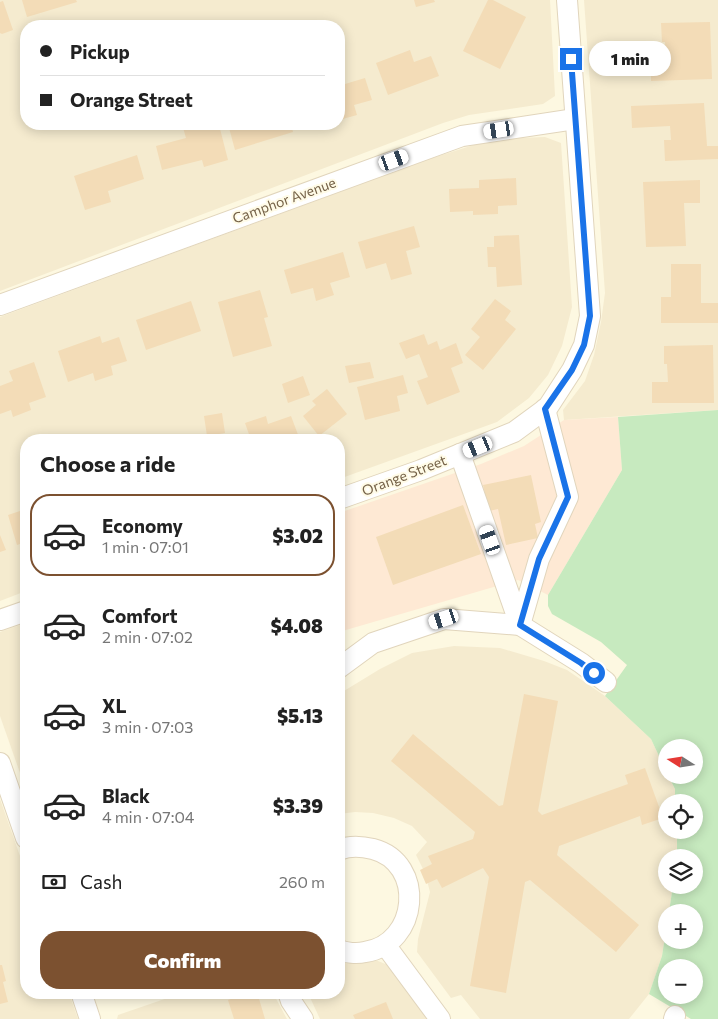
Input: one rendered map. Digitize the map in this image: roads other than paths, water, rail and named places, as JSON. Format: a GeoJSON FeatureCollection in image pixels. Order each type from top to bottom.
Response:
{"type":"FeatureCollection","features":[{"type":"Feature","properties":{"kind":"street","name":"Orange Street"},"geometry":{"type":"LineString","coordinates":[[345,497],[421,470],[514,432],[545,409],[572,370],[584,345],[590,316],[567,0]]}},
{"type":"Feature","properties":{"kind":"street","name":"Camphor Avenue"},"geometry":{"type":"LineString","coordinates":[[0,305],[462,136],[575,118]]}},
{"type":"Feature","properties":{"kind":"street"},"geometry":{"type":"LineString","coordinates":[[520,625],[539,559],[568,497],[545,409]]}},
{"type":"Feature","properties":{"kind":"street"},"geometry":{"type":"LineString","coordinates":[[460,454],[520,625]]}},
{"type":"Feature","properties":{"kind":"street"},"geometry":{"type":"LineString","coordinates":[[0,620],[20,613]]}},
{"type":"Feature","properties":{"kind":"street"},"geometry":{"type":"LineString","coordinates":[[345,663],[373,642],[444,619],[520,625],[581,663],[606,682]]}},
{"type":"Feature","properties":{"kind":"street"},"geometry":{"type":"LineString","coordinates":[[0,763],[20,821]]}},
{"type":"Feature","properties":{"kind":"street"},"geometry":{"type":"LineString","coordinates":[[345,848],[362,846],[379,851],[394,861],[404,875],[410,892],[409,910],[403,927],[386,946],[374,951],[360,953],[345,951]]}},
{"type":"Feature","properties":{"kind":"street"},"geometry":{"type":"LineString","coordinates":[[386,946],[440,1019]]}},
{"type":"Feature","properties":{"kind":"street"},"geometry":{"type":"LineString","coordinates":[[88,999],[90,1019]]}},
{"type":"Feature","properties":{"kind":"street"},"geometry":{"type":"LineString","coordinates":[[292,999],[303,1019]]}}]}
